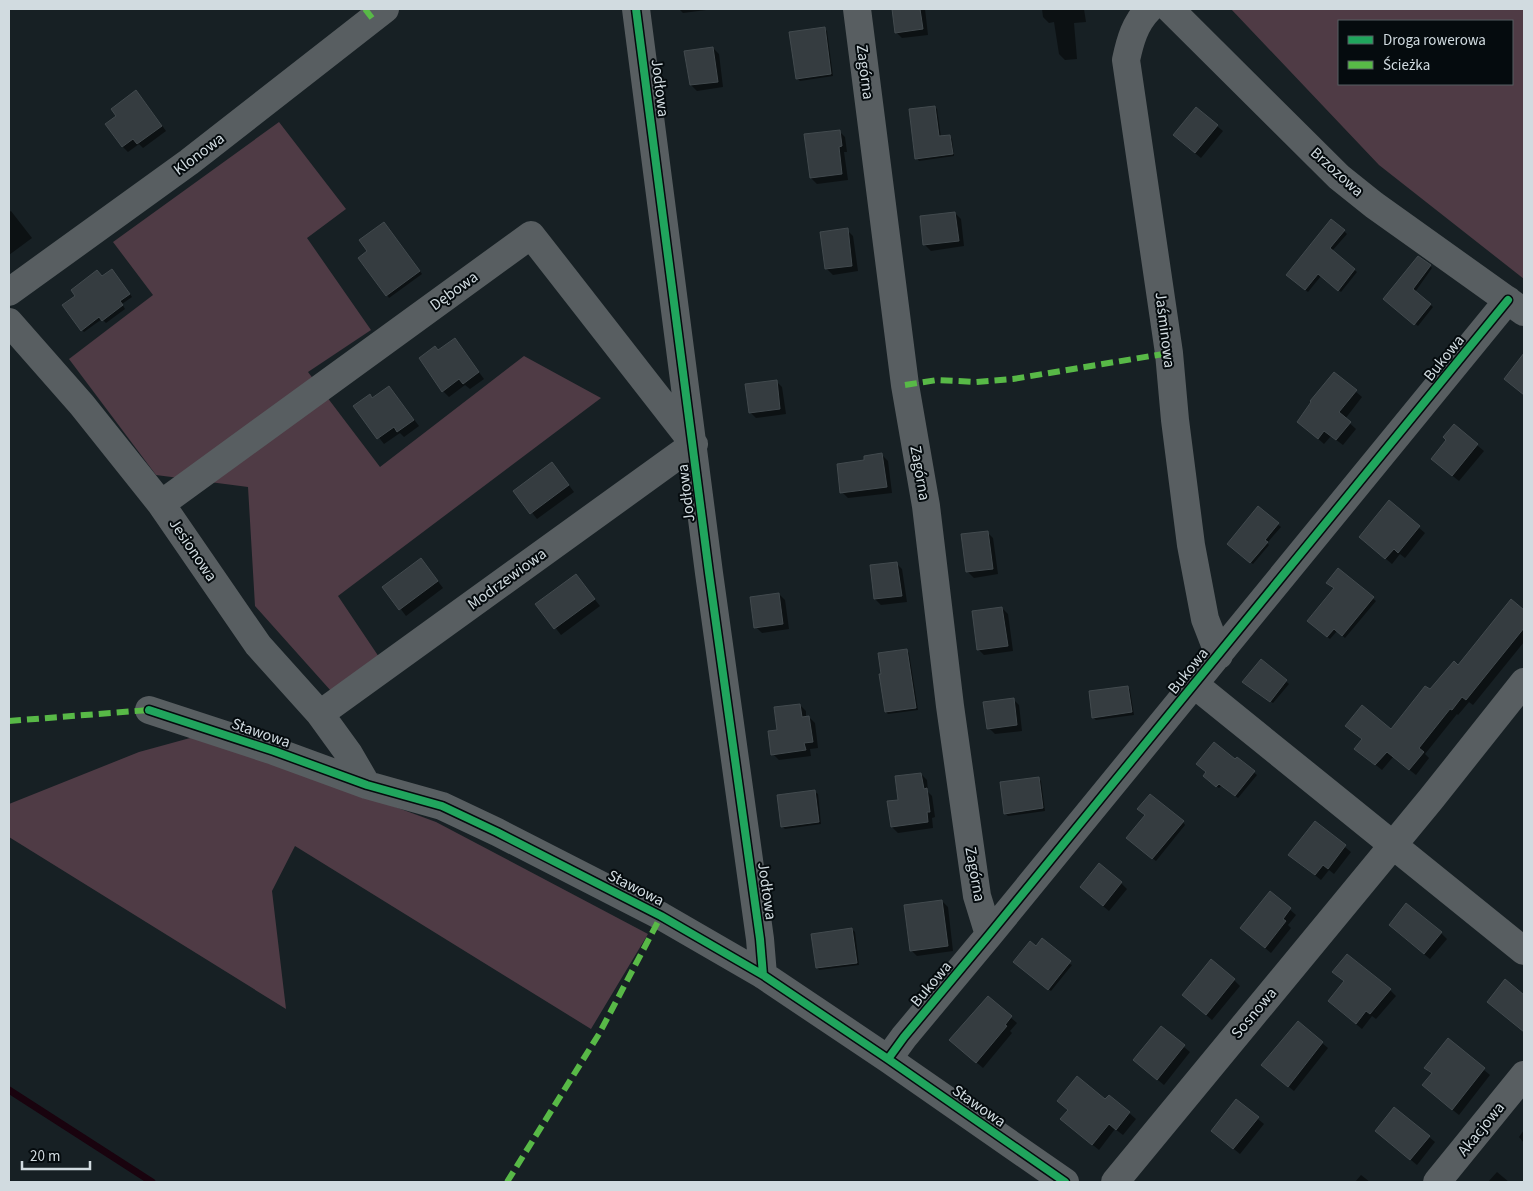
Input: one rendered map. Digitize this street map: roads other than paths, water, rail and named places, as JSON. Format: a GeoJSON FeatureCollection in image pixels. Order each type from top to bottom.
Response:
{"type":"FeatureCollection","features":[{"type":"Feature","properties":{"kind":"street","name":"Klonowa"},"geometry":{"type":"LineString","coordinates":[[9,292],[189,162],[385,9]]}},
{"type":"Feature","properties":{"kind":"street","name":"Jodłowa"},"geometry":{"type":"LineString","coordinates":[[636,9],[694,444],[709,573],[760,939],[763,974]]}},
{"type":"Feature","properties":{"kind":"street","name":"Zagórna"},"geometry":{"type":"LineString","coordinates":[[856,9],[905,385],[926,506],[950,706],[977,896],[990,936]]}},
{"type":"Feature","properties":{"kind":"street","name":"Jaśminowa"},"geometry":{"type":"LineString","coordinates":[[1149,9],[1142,16],[1130,40],[1126,60],[1169,353],[1175,420],[1191,545],[1205,619],[1219,655]]}},
{"type":"Feature","properties":{"kind":"street","name":"Brzozowa"},"geometry":{"type":"LineString","coordinates":[[1170,9],[1339,177],[1374,206],[1516,306]]}},
{"type":"Feature","properties":{"kind":"street","name":"Dębowa"},"geometry":{"type":"LineString","coordinates":[[162,504],[532,235],[694,444]]}},
{"type":"Feature","properties":{"kind":"street","name":"Bukowa"},"geometry":{"type":"LineString","coordinates":[[888,1059],[904,1037],[990,936],[1219,655],[1516,306]]}},
{"type":"Feature","properties":{"kind":"street","name":"Jesionowa"},"geometry":{"type":"LineString","coordinates":[[9,322],[82,405],[162,504],[258,645],[320,714],[349,754],[367,785]]}},
{"type":"Feature","properties":{"kind":"street","name":"Modrzewiowa"},"geometry":{"type":"LineString","coordinates":[[320,714],[694,444]]}},
{"type":"Feature","properties":{"kind":"street","name":"Sosnowa"},"geometry":{"type":"LineString","coordinates":[[1115,1182],[1524,682]]}},
{"type":"Feature","properties":{"kind":"street","name":"Bukowa"},"geometry":{"type":"LineString","coordinates":[[1195,685],[1393,844]]}},
{"type":"Feature","properties":{"kind":"street","name":"Stawowa"},"geometry":{"type":"LineString","coordinates":[[149,710],[274,751],[367,785],[442,806],[661,916],[763,974],[1064,1182]]}},
{"type":"Feature","properties":{"kind":"street"},"geometry":{"type":"LineString","coordinates":[[1393,844],[1524,951]]}},
{"type":"Feature","properties":{"kind":"street","name":"Akacjowa"},"geometry":{"type":"LineString","coordinates":[[1437,1182],[1524,1075]]}},
{"type":"Feature","properties":{"kind":"waterway"},"geometry":{"type":"LineString","coordinates":[[9,1090],[152,1182]]}}]}
